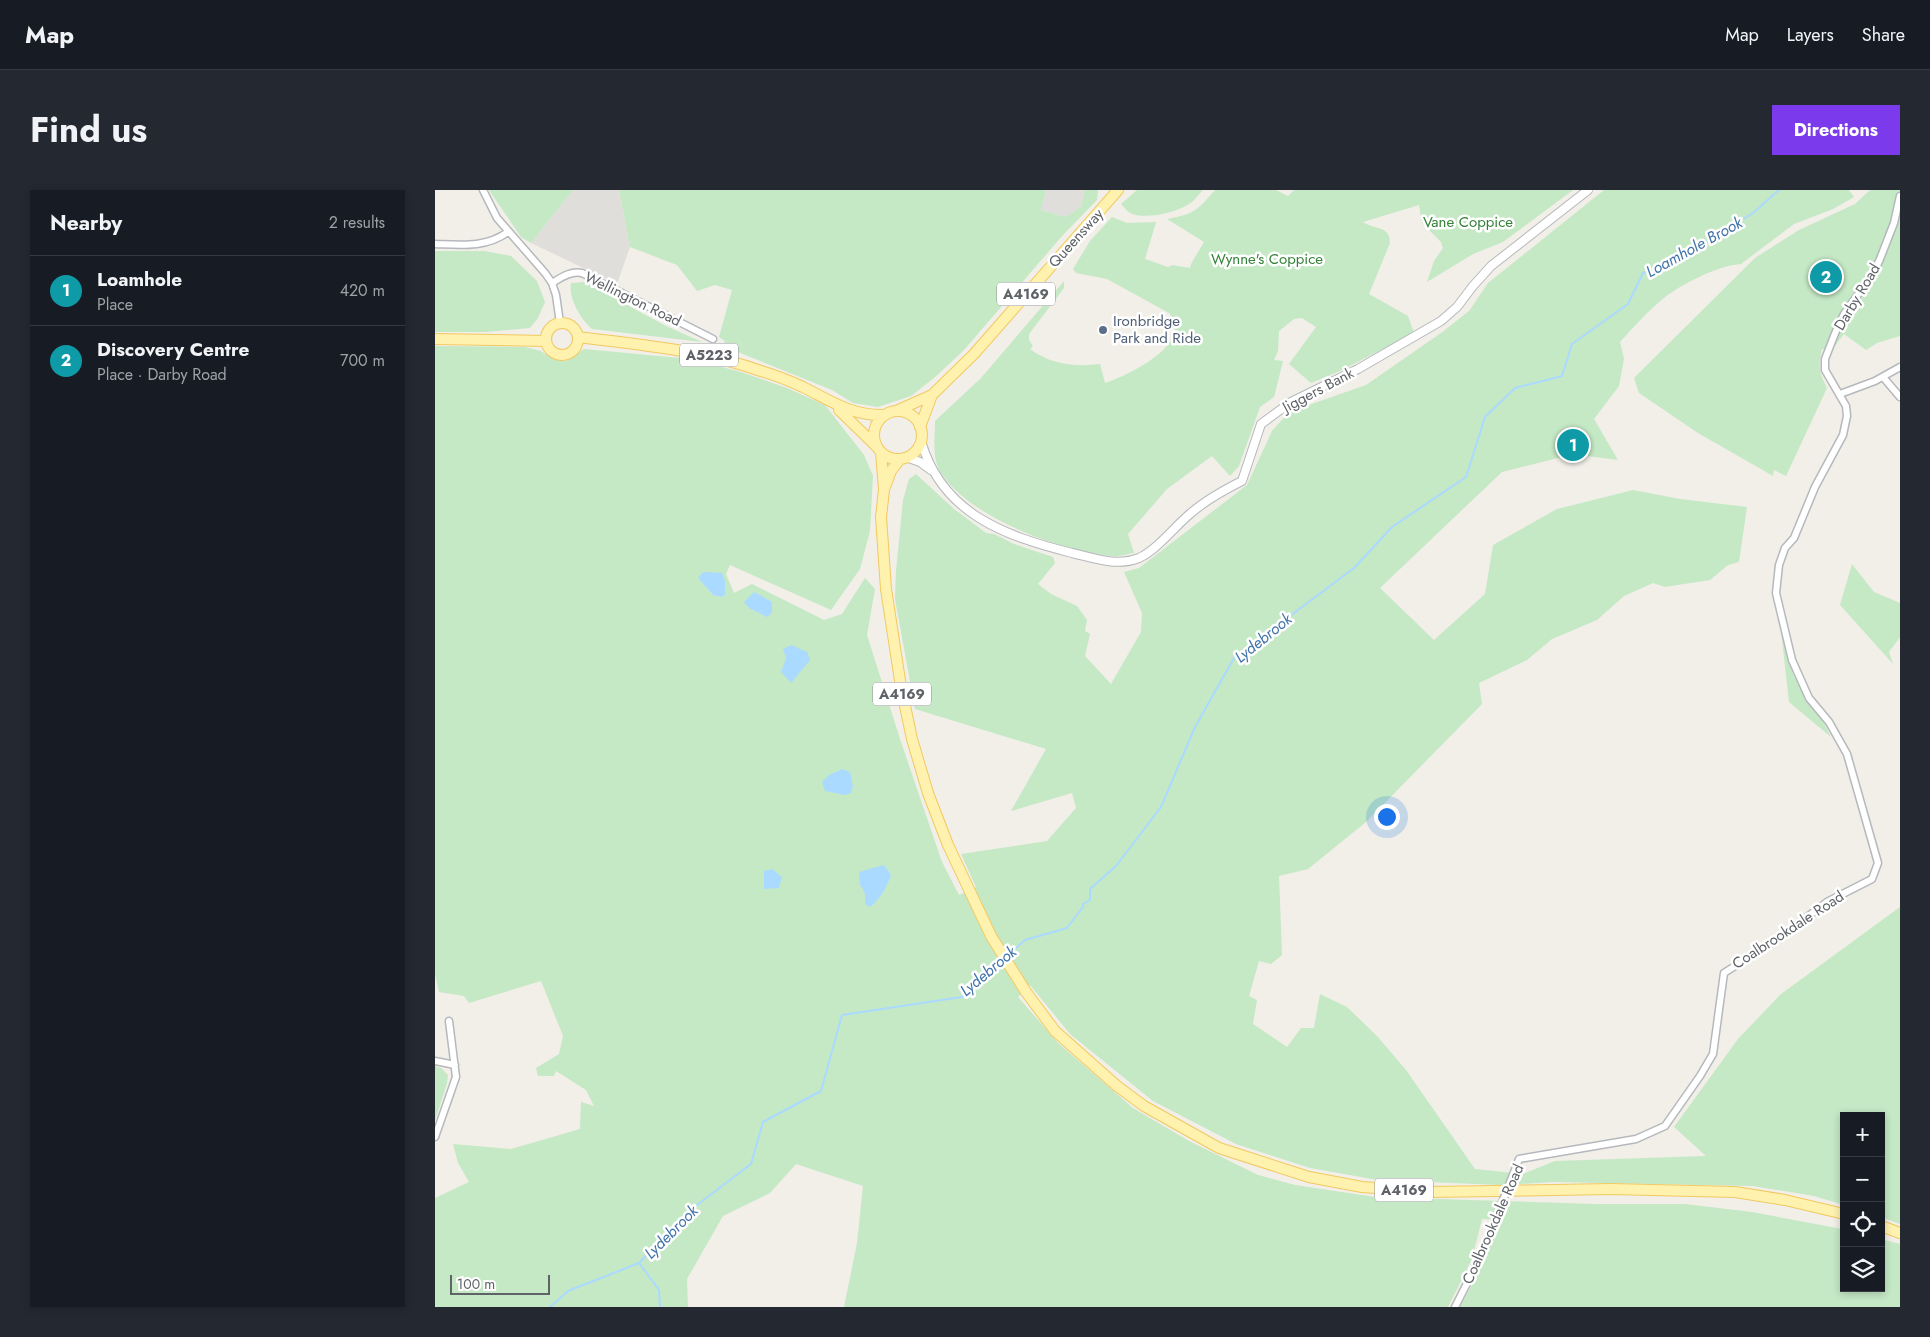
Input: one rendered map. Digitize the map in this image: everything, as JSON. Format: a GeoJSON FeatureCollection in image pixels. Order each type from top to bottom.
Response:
{"type":"FeatureCollection","features":[{"type":"Feature","properties":{"kind":"main road","name":"Queensway"},"geometry":{"type":"LineString","coordinates":[[896,411],[932,395],[974,354],[1117,190]]}},
{"type":"Feature","properties":{"kind":"main road"},"geometry":{"type":"LineString","coordinates":[[561,323],[570,325],[577,332],[578,338],[576,348],[572,352],[561,355],[551,351],[546,341],[551,327],[561,323]]}},
{"type":"Feature","properties":{"kind":"main road","name":"Wellington Road"},"geometry":{"type":"LineString","coordinates":[[578,338],[661,347],[714,356],[787,381],[831,403],[864,414],[884,415]]}},
{"type":"Feature","properties":{"kind":"main road"},"geometry":{"type":"LineString","coordinates":[[435,339],[546,341]]}},
{"type":"Feature","properties":{"kind":"main road","name":"Queensway"},"geometry":{"type":"LineString","coordinates":[[920,427],[932,395]]}},
{"type":"Feature","properties":{"kind":"main road","name":"Wellington Road"},"geometry":{"type":"LineString","coordinates":[[831,403],[879,450]]}},
{"type":"Feature","properties":{"kind":"main road"},"geometry":{"type":"LineString","coordinates":[[896,411],[910,415],[920,427],[921,441],[913,454],[893,459],[879,450],[874,433],[876,426],[884,415],[896,411]]}},
{"type":"Feature","properties":{"kind":"main road","name":"A4169"},"geometry":{"type":"LineString","coordinates":[[879,450],[884,490],[881,517],[886,589],[901,687],[910,731],[928,793],[948,845],[991,936],[1026,992],[1055,1031],[1091,1064],[1144,1106],[1219,1148],[1309,1177],[1362,1187],[1430,1192],[1611,1189],[1735,1192],[1785,1200],[1840,1213]]}},
{"type":"Feature","properties":{"kind":"main road","name":"A4169"},"geometry":{"type":"LineString","coordinates":[[884,490],[891,471],[903,458]]}},
{"type":"Feature","properties":{"kind":"main road"},"geometry":{"type":"LineString","coordinates":[[1885,1227],[1900,1233]]}},
{"type":"Feature","properties":{"kind":"street"},"geometry":{"type":"LineString","coordinates":[[483,190],[497,218],[552,282],[561,323]]}},
{"type":"Feature","properties":{"kind":"street","name":"Jiggers Bank"},"geometry":{"type":"LineString","coordinates":[[921,441],[933,472],[948,492],[977,517],[1003,532],[1110,562],[1126,562],[1140,557],[1169,535],[1190,514],[1213,496],[1242,480],[1261,424],[1291,402],[1358,369],[1441,321],[1457,307],[1491,266],[1589,190]]}},
{"type":"Feature","properties":{"kind":"street","name":"Darby Road"},"geometry":{"type":"LineString","coordinates":[[1794,538],[1815,487],[1843,435],[1847,416],[1846,406],[1825,370],[1825,359],[1835,331],[1844,314],[1880,259],[1894,223],[1900,196]]}},
{"type":"Feature","properties":{"kind":"street"},"geometry":{"type":"LineString","coordinates":[[435,244],[481,244],[496,240],[509,232]]}},
{"type":"Feature","properties":{"kind":"street","name":"Wellington Road"},"geometry":{"type":"LineString","coordinates":[[552,282],[574,272],[582,273],[713,339]]}},
{"type":"Feature","properties":{"kind":"street"},"geometry":{"type":"LineString","coordinates":[[1840,394],[1883,377],[1900,367]]}},
{"type":"Feature","properties":{"kind":"street"},"geometry":{"type":"LineString","coordinates":[[1883,377],[1900,397]]}},
{"type":"Feature","properties":{"kind":"street","name":"Jiggers Bank"},"geometry":{"type":"LineString","coordinates":[[903,458],[920,462],[933,472]]}},
{"type":"Feature","properties":{"kind":"street","name":"Coalbrookdale Road"},"geometry":{"type":"LineString","coordinates":[[1455,1307],[1485,1248],[1519,1159],[1636,1139],[1665,1126],[1713,1054],[1724,973],[1778,939],[1827,902],[1872,879],[1878,863],[1847,754],[1829,722],[1809,698],[1792,660],[1776,593],[1779,565],[1785,548],[1794,538]]}},
{"type":"Feature","properties":{"kind":"street"},"geometry":{"type":"LineString","coordinates":[[435,1137],[456,1077],[449,1021]]}},
{"type":"Feature","properties":{"kind":"street"},"geometry":{"type":"LineString","coordinates":[[435,1061],[455,1065]]}},
{"type":"Feature","properties":{"kind":"shaded area"},"geometry":{"type":"Polygon","coordinates":[[[573,190],[619,190],[630,247],[617,284],[531,243],[573,190]]]}},
{"type":"Feature","properties":{"kind":"shaded area"},"geometry":{"type":"Polygon","coordinates":[[[1046,190],[1085,190],[1081,207],[1065,217],[1041,210],[1046,190]]]}},
{"type":"Feature","properties":{"kind":"green space"},"geometry":{"type":"Polygon","coordinates":[[[489,190],[573,190],[531,243],[521,237],[489,190]]]}},
{"type":"Feature","properties":{"kind":"green space"},"geometry":{"type":"Polygon","coordinates":[[[619,190],[1046,190],[1041,210],[1065,217],[1081,207],[1085,190],[1098,190],[1097,200],[1062,236],[964,350],[911,396],[878,407],[853,403],[832,390],[723,346],[725,341],[719,337],[732,290],[715,285],[697,291],[677,265],[630,247],[619,190]]]}},
{"type":"Feature","properties":{"kind":"green space"},"geometry":{"type":"Polygon","coordinates":[[[1137,190],[1203,190],[1193,201],[1183,207],[1168,213],[1143,216],[1130,213],[1121,204],[1137,190]]]}},
{"type":"Feature","properties":{"kind":"green space"},"geometry":{"type":"Polygon","coordinates":[[[1215,190],[1276,190],[1288,196],[1294,190],[1573,190],[1503,242],[1473,254],[1427,282],[1434,261],[1443,248],[1441,242],[1422,223],[1419,205],[1363,222],[1387,233],[1390,243],[1369,294],[1408,316],[1414,333],[1340,371],[1311,383],[1289,364],[1316,327],[1302,318],[1294,319],[1279,331],[1278,351],[1274,360],[1283,361],[1274,397],[1260,407],[1239,466],[1230,476],[1212,456],[1167,489],[1128,534],[1134,553],[1112,556],[1091,553],[1044,540],[997,519],[975,506],[957,492],[943,476],[937,464],[935,457],[935,421],[981,378],[1064,281],[1064,288],[1029,334],[1029,340],[1033,346],[1030,349],[1038,354],[1063,364],[1100,364],[1105,383],[1125,375],[1150,361],[1169,343],[1175,333],[1175,323],[1169,313],[1107,279],[1076,273],[1073,269],[1090,241],[1112,217],[1127,223],[1156,222],[1145,259],[1168,267],[1172,265],[1190,268],[1204,242],[1167,219],[1194,210],[1204,203],[1215,190]]]}},
{"type":"Feature","properties":{"kind":"green space"},"geometry":{"type":"Polygon","coordinates":[[[1604,190],[1849,190],[1854,197],[1833,209],[1794,224],[1741,264],[1721,268],[1675,290],[1638,322],[1620,342],[1624,359],[1619,386],[1594,419],[1618,460],[1579,455],[1558,458],[1502,472],[1380,588],[1434,640],[1485,594],[1493,545],[1557,509],[1633,490],[1680,499],[1747,507],[1739,562],[1728,565],[1710,580],[1665,587],[1653,583],[1624,596],[1597,620],[1552,639],[1527,660],[1479,683],[1482,704],[1366,822],[1308,869],[1279,876],[1282,955],[1271,964],[1259,961],[1249,996],[1257,1000],[1253,1024],[1287,1047],[1301,1028],[1314,1028],[1320,994],[1347,1007],[1377,1036],[1406,1070],[1475,1169],[1523,1174],[1555,1161],[1706,1156],[1674,1127],[1738,1039],[1781,994],[1900,907],[1900,1224],[1885,1218],[1885,1112],[1840,1112],[1840,1204],[1814,1196],[1753,1186],[1555,1182],[1501,1185],[1378,1180],[1310,1168],[1236,1144],[1153,1101],[1070,1034],[1030,985],[1018,997],[1058,1043],[1133,1108],[1189,1141],[1258,1175],[1295,1185],[1375,1197],[1596,1204],[1685,1204],[1752,1212],[1837,1228],[1840,1229],[1840,1292],[1885,1292],[1885,1240],[1900,1244],[1900,1307],[1460,1307],[1481,1268],[1500,1220],[1482,1219],[1472,1259],[1448,1307],[844,1307],[857,1243],[863,1186],[796,1164],[770,1193],[723,1216],[687,1279],[688,1307],[435,1307],[435,1198],[469,1182],[458,1163],[453,1144],[511,1149],[580,1129],[581,1102],[594,1106],[586,1090],[556,1071],[554,1076],[538,1076],[536,1068],[559,1054],[563,1036],[541,981],[469,1003],[464,996],[439,992],[435,974],[435,346],[525,347],[541,351],[553,359],[566,361],[584,349],[691,359],[741,372],[787,388],[825,405],[864,455],[873,476],[870,531],[860,569],[831,610],[730,565],[726,574],[734,593],[752,584],[824,620],[842,614],[865,578],[875,589],[867,635],[942,862],[959,895],[976,887],[961,854],[1047,841],[1076,808],[1072,793],[1011,811],[1046,749],[915,709],[895,599],[903,500],[909,479],[916,474],[954,509],[986,533],[994,534],[1014,544],[1053,557],[1055,563],[1038,584],[1051,594],[1077,606],[1087,620],[1085,631],[1090,634],[1085,656],[1111,684],[1141,632],[1142,613],[1124,572],[1139,568],[1247,485],[1272,431],[1289,412],[1366,385],[1441,333],[1469,311],[1488,283],[1604,190]],[[698,578],[713,595],[721,597],[724,595],[724,591],[698,578]]]}},
{"type":"Feature","properties":{"kind":"green space"},"geometry":{"type":"Polygon","coordinates":[[[1870,190],[1900,190],[1900,336],[1877,343],[1866,350],[1844,334],[1831,351],[1822,349],[1820,369],[1827,388],[1786,476],[1774,470],[1773,476],[1698,433],[1639,393],[1634,378],[1755,258],[1799,230],[1855,204],[1870,190]]]}},
{"type":"Feature","properties":{"kind":"green space"},"geometry":{"type":"Polygon","coordinates":[[[435,251],[484,251],[511,256],[537,281],[545,302],[538,318],[530,328],[486,332],[435,332],[435,251]]]}},
{"type":"Feature","properties":{"kind":"green space"},"geometry":{"type":"Polygon","coordinates":[[[585,282],[666,326],[702,342],[592,329],[580,314],[571,295],[571,283],[585,282]]]}},
{"type":"Feature","properties":{"kind":"green space"},"geometry":{"type":"Polygon","coordinates":[[[1852,564],[1874,592],[1900,603],[1900,637],[1889,652],[1893,664],[1840,605],[1852,564]]]}},
{"type":"Feature","properties":{"kind":"green space"},"geometry":{"type":"Polygon","coordinates":[[[1780,622],[1793,674],[1808,703],[1820,715],[1831,737],[1789,702],[1780,622]]]}},
{"type":"Feature","properties":{"kind":"green space"},"geometry":{"type":"Polygon","coordinates":[[[435,1066],[441,1068],[448,1075],[435,1121],[435,1066]]]}},
{"type":"Feature","properties":{"kind":"water"},"geometry":{"type":"Polygon","coordinates":[[[703,572],[722,573],[725,581],[725,595],[721,597],[713,595],[698,578],[703,572]]]}},
{"type":"Feature","properties":{"kind":"water"},"geometry":{"type":"Polygon","coordinates":[[[754,592],[772,602],[772,613],[767,617],[749,608],[744,602],[754,592]]]}},
{"type":"Feature","properties":{"kind":"water"},"geometry":{"type":"Polygon","coordinates":[[[791,645],[807,652],[810,660],[791,683],[781,672],[786,658],[783,649],[791,645]]]}},
{"type":"Feature","properties":{"kind":"water"},"geometry":{"type":"Polygon","coordinates":[[[842,769],[850,772],[853,787],[851,793],[845,795],[825,791],[822,782],[829,775],[842,769]]]}},
{"type":"Feature","properties":{"kind":"water"},"geometry":{"type":"Polygon","coordinates":[[[884,865],[891,875],[883,892],[870,907],[865,904],[865,894],[860,885],[859,872],[884,865]]]}},
{"type":"Feature","properties":{"kind":"water"},"geometry":{"type":"Polygon","coordinates":[[[772,869],[782,877],[779,888],[764,889],[764,871],[772,869]]]}},
{"type":"Feature","properties":{"kind":"waterway","name":"Loamhole Brook"},"geometry":{"type":"LineString","coordinates":[[1007,956],[1025,940],[1067,928],[1083,907],[1083,904],[1090,900],[1090,889],[1116,866],[1161,807],[1195,727],[1234,658],[1354,568],[1392,527],[1466,477],[1485,417],[1515,388],[1562,376],[1572,344],[1628,304],[1643,273],[1674,262],[1753,213],[1779,190]]}},
{"type":"Feature","properties":{"kind":"waterway","name":"Lydebrook"},"geometry":{"type":"LineString","coordinates":[[550,1307],[568,1291],[639,1263],[689,1211],[751,1164],[763,1122],[821,1091],[842,1015],[962,997],[1001,961]]}},
{"type":"Feature","properties":{"kind":"waterway"},"geometry":{"type":"LineString","coordinates":[[639,1263],[659,1290],[660,1307]]}},
{"type":"Feature","properties":{"kind":"place","name":"Discovery Centre"},"geometry":{"type":"Point","coordinates":[1826,277]}},
{"type":"Feature","properties":{"kind":"place","name":"Ironbridge Park and Ride"},"geometry":{"type":"Point","coordinates":[1103,330]}},
{"type":"Feature","properties":{"kind":"place","name":"Loamhole"},"geometry":{"type":"Point","coordinates":[1573,445]}},
{"type":"Feature","properties":{"kind":"park label","name":"Vane Coppice"},"geometry":{"type":"Point","coordinates":[1468,222]}},
{"type":"Feature","properties":{"kind":"park label","name":"Wynne's Coppice"},"geometry":{"type":"Point","coordinates":[1267,259]}}]}
